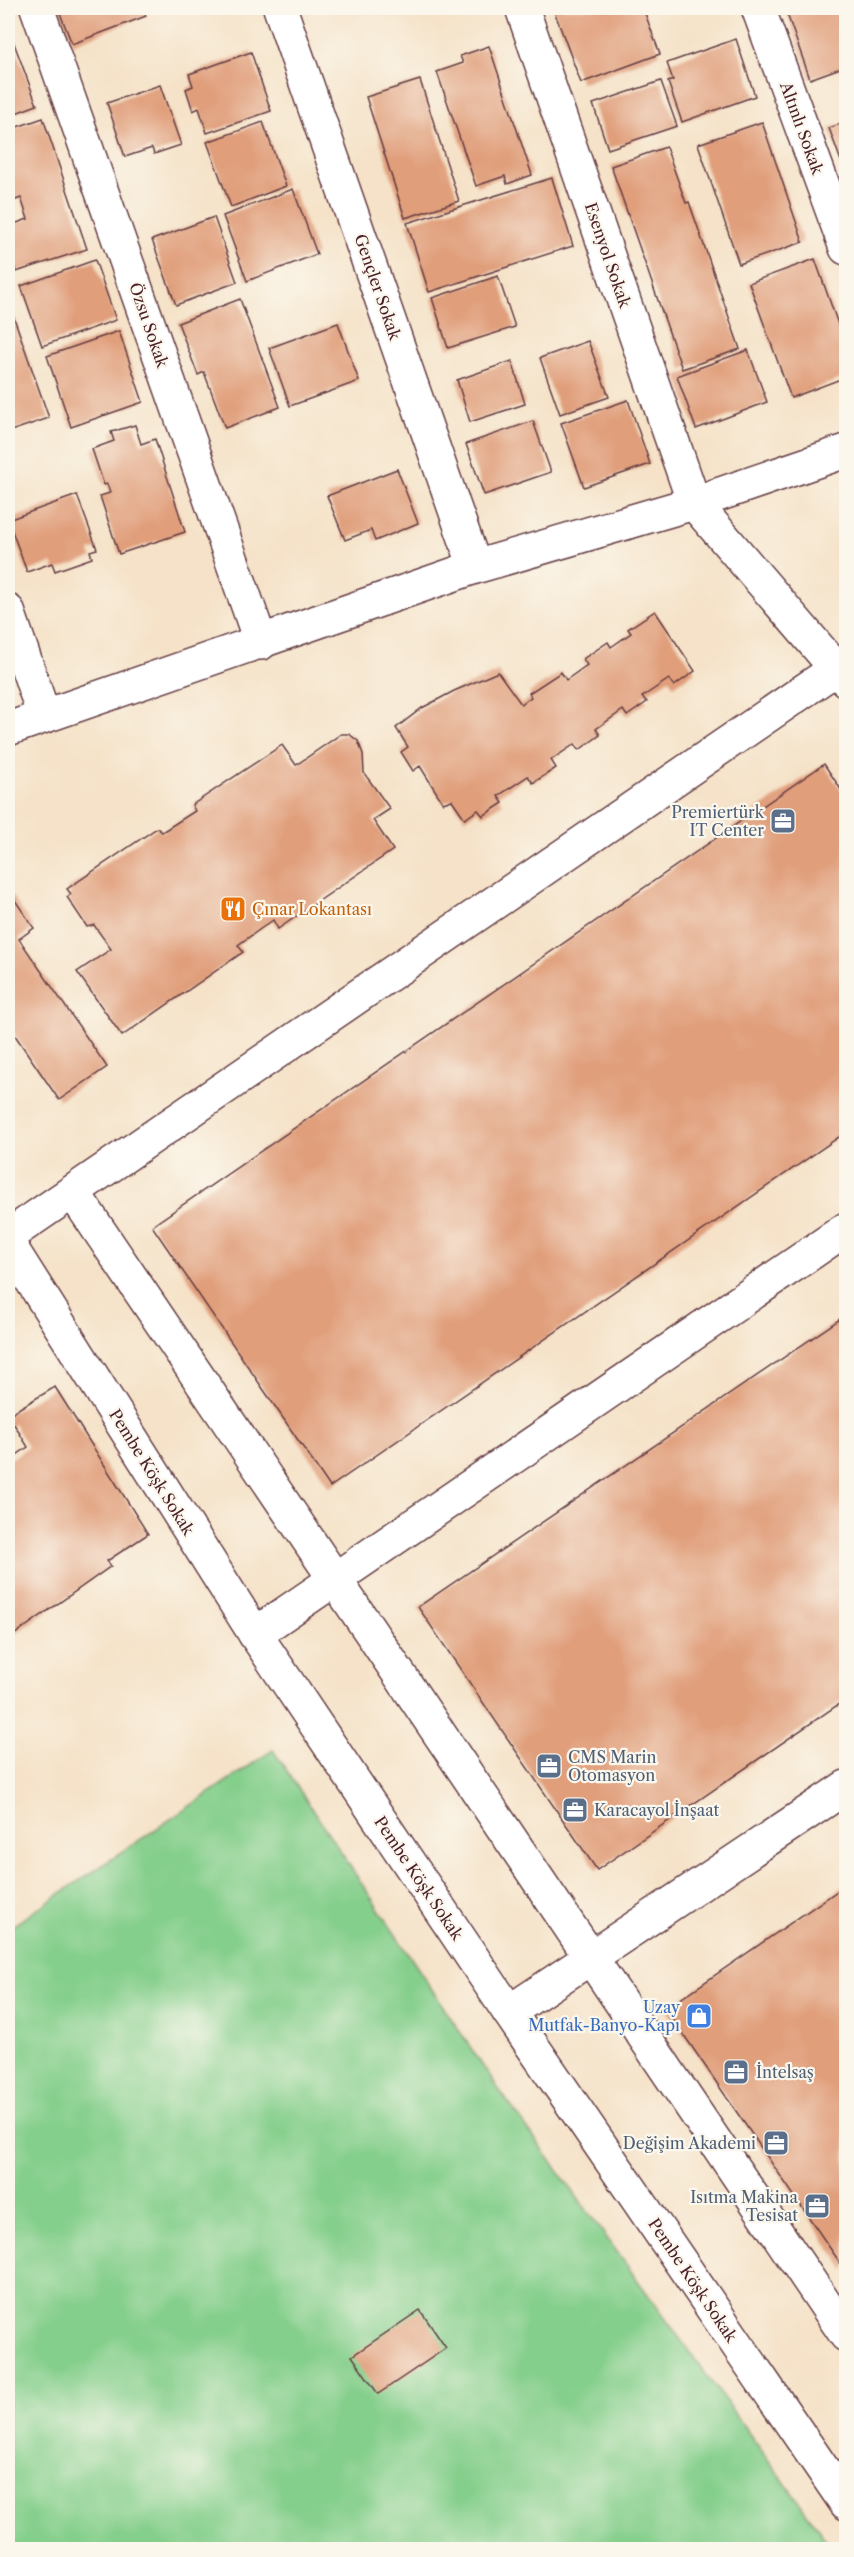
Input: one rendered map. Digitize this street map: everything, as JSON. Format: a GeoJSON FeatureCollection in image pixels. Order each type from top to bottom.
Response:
{"type":"FeatureCollection","features":[{"type":"Feature","properties":{"kind":"street","name":"Özsu Sokak"},"geometry":{"type":"LineString","coordinates":[[37,8],[261,643]]}},
{"type":"Feature","properties":{"kind":"street","name":"Gençler Sokak"},"geometry":{"type":"LineString","coordinates":[[280,8],[476,567]]}},
{"type":"Feature","properties":{"kind":"street","name":"Esenyol Sokak"},"geometry":{"type":"LineString","coordinates":[[522,8],[694,503]]}},
{"type":"Feature","properties":{"kind":"street","name":"Altınlı Sokak"},"geometry":{"type":"LineString","coordinates":[[758,8],[846,248]]}},
{"type":"Feature","properties":{"kind":"street"},"geometry":{"type":"LineString","coordinates":[[8,729],[476,567],[694,503],[846,451]]}},
{"type":"Feature","properties":{"kind":"street"},"geometry":{"type":"LineString","coordinates":[[8,1236],[842,674],[694,503]]}},
{"type":"Feature","properties":{"kind":"street"},"geometry":{"type":"LineString","coordinates":[[8,611],[44,716]]}},
{"type":"Feature","properties":{"kind":"street"},"geometry":{"type":"LineString","coordinates":[[72,1192],[846,2336]]}},
{"type":"Feature","properties":{"kind":"street"},"geometry":{"type":"LineString","coordinates":[[255,1634],[846,1228]]}},
{"type":"Feature","properties":{"kind":"street","name":"Pembe Köşk Sokak"},"geometry":{"type":"LineString","coordinates":[[8,1243],[255,1634],[509,2012],[843,2491]]}},
{"type":"Feature","properties":{"kind":"street"},"geometry":{"type":"LineString","coordinates":[[509,2012],[846,1787]]}},
{"type":"Feature","properties":{"kind":"green space"},"geometry":{"type":"Polygon","coordinates":[[[273,1750],[492,2080],[833,2549],[8,2550],[8,1929],[273,1750]]]}},
{"type":"Feature","properties":{"kind":"building"},"geometry":{"type":"Polygon","coordinates":[[[58,8],[143,8],[146,16],[72,44],[58,8]]]}},
{"type":"Feature","properties":{"kind":"building"},"geometry":{"type":"Polygon","coordinates":[[[553,8],[643,8],[660,54],[581,83],[553,8]]]}},
{"type":"Feature","properties":{"kind":"building"},"geometry":{"type":"Polygon","coordinates":[[[785,8],[846,8],[846,66],[810,79],[785,8]]]}},
{"type":"Feature","properties":{"kind":"building"},"geometry":{"type":"Polygon","coordinates":[[[8,27],[37,105],[8,116],[8,27]]]}},
{"type":"Feature","properties":{"kind":"building"},"geometry":{"type":"Polygon","coordinates":[[[736,39],[755,96],[682,122],[668,82],[673,80],[667,63],[736,39]]]}},
{"type":"Feature","properties":{"kind":"building"},"geometry":{"type":"Polygon","coordinates":[[[489,46],[532,175],[507,184],[505,176],[476,186],[437,72],[463,63],[460,56],[489,46]]]}},
{"type":"Feature","properties":{"kind":"building"},"geometry":{"type":"Polygon","coordinates":[[[251,52],[271,111],[207,133],[199,108],[193,111],[186,89],[193,86],[189,74],[251,52]]]}},
{"type":"Feature","properties":{"kind":"building"},"geometry":{"type":"Polygon","coordinates":[[[420,80],[459,201],[405,218],[366,97],[420,80]]]}},
{"type":"Feature","properties":{"kind":"building"},"geometry":{"type":"Polygon","coordinates":[[[661,81],[677,126],[608,149],[593,104],[661,81]]]}},
{"type":"Feature","properties":{"kind":"building"},"geometry":{"type":"Polygon","coordinates":[[[160,85],[181,145],[154,154],[152,148],[125,157],[107,103],[160,85]]]}},
{"type":"Feature","properties":{"kind":"building"},"geometry":{"type":"Polygon","coordinates":[[[43,118],[87,249],[16,272],[8,247],[8,226],[28,219],[21,198],[8,203],[8,130],[43,118]]]}},
{"type":"Feature","properties":{"kind":"building"},"geometry":{"type":"Polygon","coordinates":[[[263,122],[286,186],[231,207],[207,142],[263,122]]]}},
{"type":"Feature","properties":{"kind":"building"},"geometry":{"type":"Polygon","coordinates":[[[762,122],[803,242],[739,264],[698,144],[762,122]]]}},
{"type":"Feature","properties":{"kind":"building"},"geometry":{"type":"Polygon","coordinates":[[[846,122],[846,159],[841,161],[829,128],[846,122]]]}},
{"type":"Feature","properties":{"kind":"building"},"geometry":{"type":"Polygon","coordinates":[[[666,147],[686,203],[689,202],[740,349],[682,369],[611,166],[666,147]]]}},
{"type":"Feature","properties":{"kind":"building"},"geometry":{"type":"Polygon","coordinates":[[[552,178],[573,246],[429,292],[407,223],[552,178]]]}},
{"type":"Feature","properties":{"kind":"building"},"geometry":{"type":"Polygon","coordinates":[[[293,189],[317,254],[247,281],[223,216],[293,189]]]}},
{"type":"Feature","properties":{"kind":"building"},"geometry":{"type":"Polygon","coordinates":[[[214,217],[237,282],[176,305],[152,240],[214,217]]]}},
{"type":"Feature","properties":{"kind":"building"},"geometry":{"type":"Polygon","coordinates":[[[815,259],[846,347],[846,377],[791,398],[749,283],[815,259]]]}},
{"type":"Feature","properties":{"kind":"building"},"geometry":{"type":"Polygon","coordinates":[[[95,260],[116,320],[42,346],[21,286],[95,260]]]}},
{"type":"Feature","properties":{"kind":"building"},"geometry":{"type":"Polygon","coordinates":[[[498,276],[515,327],[448,348],[432,298],[498,276]]]}},
{"type":"Feature","properties":{"kind":"building"},"geometry":{"type":"Polygon","coordinates":[[[240,299],[280,407],[225,428],[204,372],[198,375],[178,323],[240,299]]]}},
{"type":"Feature","properties":{"kind":"building"},"geometry":{"type":"Polygon","coordinates":[[[12,312],[49,418],[8,432],[8,313],[12,312]]]}},
{"type":"Feature","properties":{"kind":"building"},"geometry":{"type":"Polygon","coordinates":[[[338,323],[359,381],[290,406],[269,348],[338,323]]]}},
{"type":"Feature","properties":{"kind":"building"},"geometry":{"type":"Polygon","coordinates":[[[119,331],[143,402],[71,427],[47,356],[119,331]]]}},
{"type":"Feature","properties":{"kind":"building"},"geometry":{"type":"Polygon","coordinates":[[[588,341],[609,397],[560,414],[540,358],[588,341]]]}},
{"type":"Feature","properties":{"kind":"building"},"geometry":{"type":"Polygon","coordinates":[[[748,350],[767,402],[696,429],[677,376],[748,350]]]}},
{"type":"Feature","properties":{"kind":"building"},"geometry":{"type":"Polygon","coordinates":[[[512,361],[525,404],[470,422],[457,380],[512,361]]]}},
{"type":"Feature","properties":{"kind":"building"},"geometry":{"type":"Polygon","coordinates":[[[628,400],[650,464],[584,487],[561,423],[628,400]]]}},
{"type":"Feature","properties":{"kind":"building"},"geometry":{"type":"Polygon","coordinates":[[[533,421],[551,472],[484,495],[466,444],[533,421]]]}},
{"type":"Feature","properties":{"kind":"building"},"geometry":{"type":"Polygon","coordinates":[[[135,425],[141,444],[155,439],[185,532],[119,554],[100,496],[110,493],[107,484],[104,485],[92,449],[114,441],[111,432],[135,425]]]}},
{"type":"Feature","properties":{"kind":"building"},"geometry":{"type":"Polygon","coordinates":[[[397,469],[418,523],[375,541],[371,530],[345,540],[327,496],[397,469]]]}},
{"type":"Feature","properties":{"kind":"building"},"geometry":{"type":"Polygon","coordinates":[[[77,495],[97,549],[90,551],[92,558],[55,571],[52,563],[27,572],[8,520],[77,495]]]}},
{"type":"Feature","properties":{"kind":"building"},"geometry":{"type":"Polygon","coordinates":[[[655,611],[695,671],[674,686],[669,679],[642,697],[647,702],[627,716],[623,710],[596,729],[600,735],[579,750],[575,744],[551,760],[556,768],[533,783],[528,776],[498,796],[503,803],[483,816],[478,810],[465,819],[452,800],[443,803],[420,766],[413,771],[401,752],[408,747],[396,728],[422,708],[498,672],[521,704],[531,697],[529,693],[561,672],[566,680],[587,665],[583,659],[608,642],[611,647],[631,633],[628,629],[655,611]]]}},
{"type":"Feature","properties":{"kind":"building"},"geometry":{"type":"Polygon","coordinates":[[[341,734],[349,734],[358,741],[363,754],[364,773],[390,809],[373,820],[393,850],[278,929],[273,920],[238,945],[243,952],[122,1036],[77,972],[111,949],[94,925],[87,927],[67,897],[71,894],[67,889],[157,828],[162,832],[195,811],[192,805],[282,745],[296,765],[341,734]]]}},
{"type":"Feature","properties":{"kind":"building"},"geometry":{"type":"Polygon","coordinates":[[[824,764],[846,797],[846,1132],[330,1487],[152,1226],[824,764]]]}},
{"type":"Feature","properties":{"kind":"building"},"geometry":{"type":"Polygon","coordinates":[[[8,890],[34,928],[19,939],[107,1067],[59,1100],[8,1025],[8,890]]]}},
{"type":"Feature","properties":{"kind":"building"},"geometry":{"type":"Polygon","coordinates":[[[846,1315],[846,1699],[597,1870],[418,1607],[846,1315]]]}},
{"type":"Feature","properties":{"kind":"building"},"geometry":{"type":"Polygon","coordinates":[[[55,1387],[148,1534],[107,1561],[111,1566],[8,1639],[8,1461],[28,1447],[14,1424],[8,1428],[8,1415],[55,1387]]]}},
{"type":"Feature","properties":{"kind":"building"},"geometry":{"type":"Polygon","coordinates":[[[846,1885],[846,2269],[845,2270],[666,2009],[846,1885]]]}},
{"type":"Feature","properties":{"kind":"building"},"geometry":{"type":"Polygon","coordinates":[[[420,2310],[446,2348],[378,2394],[352,2356],[420,2310]]]}},
{"type":"Feature","properties":{"kind":"place","name":"Premiertürk IT Center"},"geometry":{"type":"Point","coordinates":[783,821]}},
{"type":"Feature","properties":{"kind":"place","name":"Çınar Lokantası"},"geometry":{"type":"Point","coordinates":[233,909]}},
{"type":"Feature","properties":{"kind":"place","name":"CMS Marin Otomasyon"},"geometry":{"type":"Point","coordinates":[549,1766]}},
{"type":"Feature","properties":{"kind":"place","name":"Karacayol İnşaat"},"geometry":{"type":"Point","coordinates":[575,1810]}},
{"type":"Feature","properties":{"kind":"place","name":"Uzay Mutfak-Banyo-Kapı"},"geometry":{"type":"Point","coordinates":[699,2016]}},
{"type":"Feature","properties":{"kind":"place","name":"İntelsaş"},"geometry":{"type":"Point","coordinates":[736,2072]}},
{"type":"Feature","properties":{"kind":"place","name":"Değişim Akademi"},"geometry":{"type":"Point","coordinates":[776,2143]}},
{"type":"Feature","properties":{"kind":"place","name":"Isıtma Makina Tesisat"},"geometry":{"type":"Point","coordinates":[817,2206]}}]}
